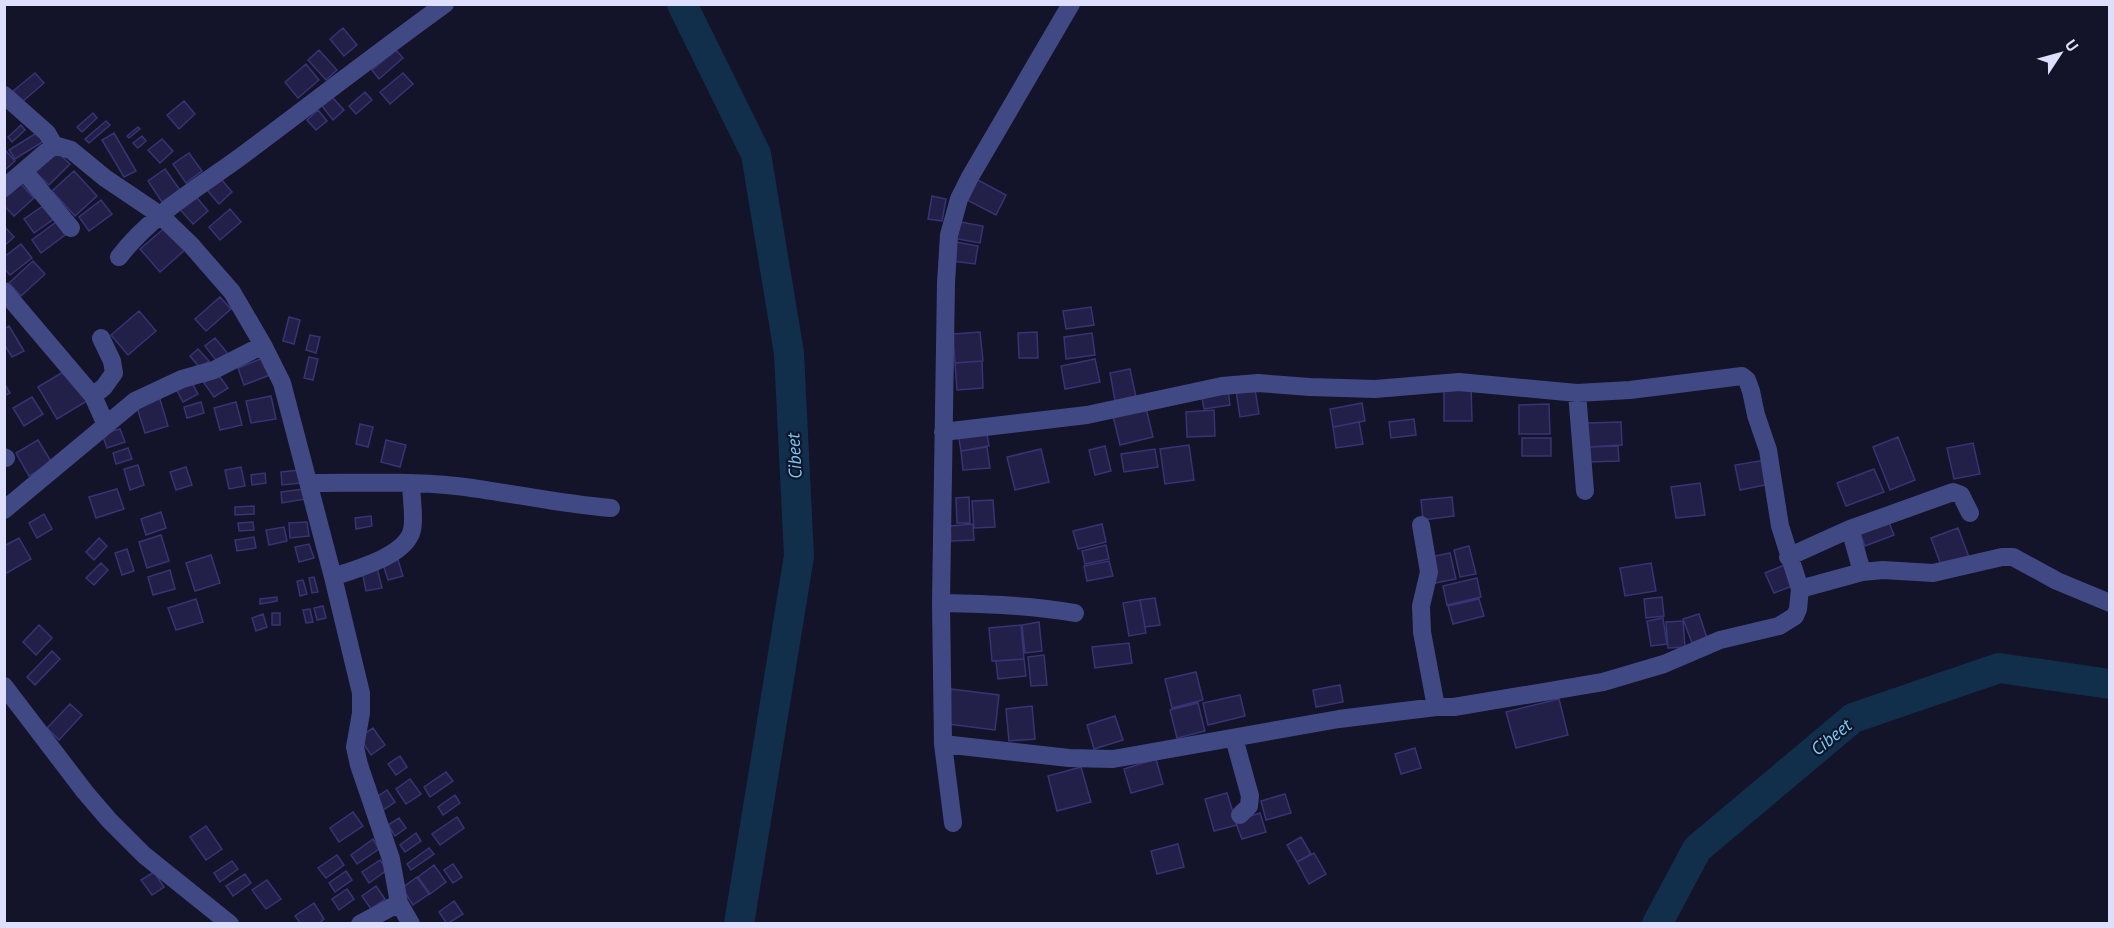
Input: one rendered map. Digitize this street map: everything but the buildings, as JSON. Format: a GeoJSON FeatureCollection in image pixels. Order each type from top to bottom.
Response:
{"type":"FeatureCollection","features":[{"type":"Feature","properties":{"kind":"street"},"geometry":{"type":"LineString","coordinates":[[119,256],[160,215],[445,4]]}},
{"type":"Feature","properties":{"kind":"street"},"geometry":{"type":"LineString","coordinates":[[952,823],[943,744],[940,603],[945,301],[949,235],[958,199],[1071,4]]}},
{"type":"Feature","properties":{"kind":"street"},"geometry":{"type":"LineString","coordinates":[[4,95],[47,133],[54,145],[71,150],[105,178],[160,215],[191,245],[232,292],[282,383],[361,693],[361,713],[356,747],[359,765],[391,859],[399,903],[411,924]]}},
{"type":"Feature","properties":{"kind":"street"},"geometry":{"type":"LineString","coordinates":[[4,188],[54,145]]}},
{"type":"Feature","properties":{"kind":"street"},"geometry":{"type":"LineString","coordinates":[[24,171],[71,228]]}},
{"type":"Feature","properties":{"kind":"street"},"geometry":{"type":"LineString","coordinates":[[4,291],[93,396],[105,425]]}},
{"type":"Feature","properties":{"kind":"street"},"geometry":{"type":"LineString","coordinates":[[93,396],[104,387],[114,373],[112,361],[101,338]]}},
{"type":"Feature","properties":{"kind":"street"},"geometry":{"type":"LineString","coordinates":[[4,510],[135,401],[182,379],[214,370],[263,345]]}},
{"type":"Feature","properties":{"kind":"street"},"geometry":{"type":"LineString","coordinates":[[943,744],[1069,758],[1113,759],[1339,719],[1484,703],[1603,682],[1664,664],[1720,640],[1779,626],[1790,620],[1798,609],[1800,589],[1780,526],[1768,450],[1747,380],[1742,376],[1630,390],[1577,393],[1459,382],[1375,389],[1258,383],[1222,386],[1087,415],[944,432]]}},
{"type":"Feature","properties":{"kind":"street"},"geometry":{"type":"LineString","coordinates":[[1577,393],[1585,491]]}},
{"type":"Feature","properties":{"kind":"street"},"geometry":{"type":"LineString","coordinates":[[309,483],[411,483],[456,486],[553,502],[611,508]]}},
{"type":"Feature","properties":{"kind":"street"},"geometry":{"type":"LineString","coordinates":[[333,577],[382,558],[405,544],[412,530],[411,483]]}},
{"type":"Feature","properties":{"kind":"street"},"geometry":{"type":"LineString","coordinates":[[1788,557],[1850,530],[1953,492],[1960,495],[1970,513]]}},
{"type":"Feature","properties":{"kind":"street"},"geometry":{"type":"LineString","coordinates":[[1421,525],[1429,572],[1420,606],[1422,632],[1436,707]]}},
{"type":"Feature","properties":{"kind":"street"},"geometry":{"type":"LineString","coordinates":[[1850,530],[1862,572]]}},
{"type":"Feature","properties":{"kind":"street"},"geometry":{"type":"LineString","coordinates":[[1800,589],[1862,572],[1883,570],[1933,573],[2002,557],[2013,557],[2109,603]]}},
{"type":"Feature","properties":{"kind":"street"},"geometry":{"type":"LineString","coordinates":[[940,603],[1043,608],[1075,613]]}},
{"type":"Feature","properties":{"kind":"street"},"geometry":{"type":"LineString","coordinates":[[4,686],[109,820],[144,855],[230,924]]}},
{"type":"Feature","properties":{"kind":"street"},"geometry":{"type":"LineString","coordinates":[[1234,738],[1250,796],[1250,806],[1240,815]]}},
{"type":"Feature","properties":{"kind":"street"},"geometry":{"type":"LineString","coordinates":[[360,924],[399,903]]}},
{"type":"Feature","properties":{"kind":"waterway","name":"Cibeet"},"geometry":{"type":"LineString","coordinates":[[682,4],[756,154],[789,353],[799,556],[739,924]]}},
{"type":"Feature","properties":{"kind":"waterway","name":"Cibeet"},"geometry":{"type":"LineString","coordinates":[[1657,924],[1697,849],[1853,718],[1999,668],[2110,684]]}}]}
